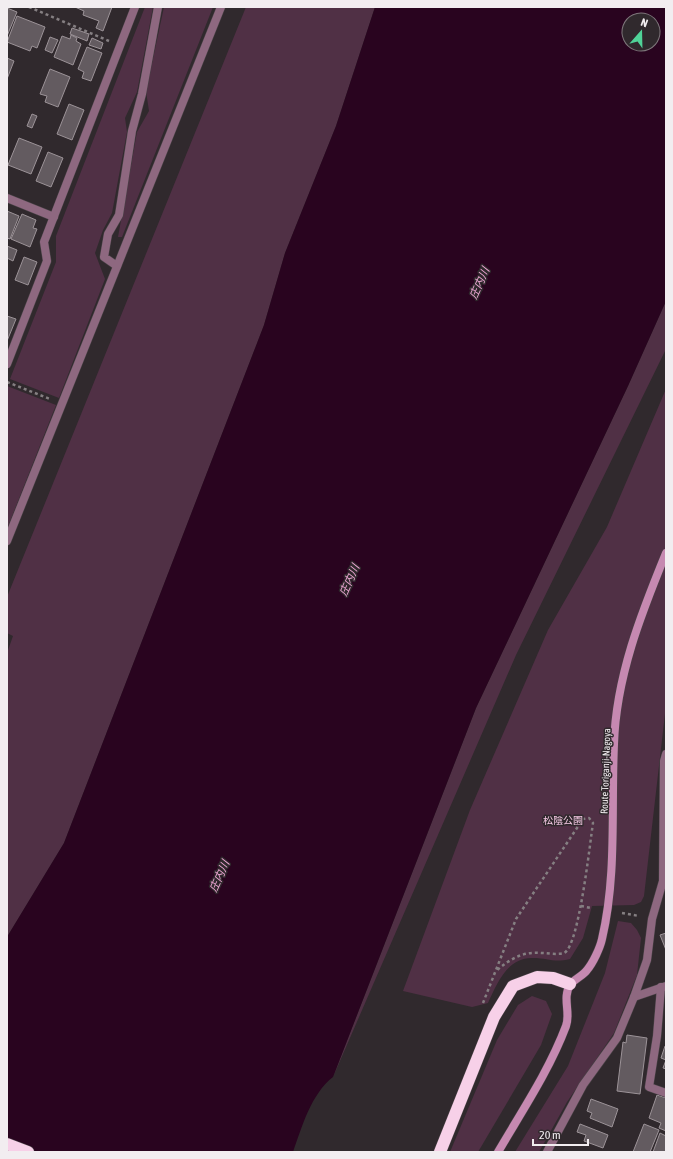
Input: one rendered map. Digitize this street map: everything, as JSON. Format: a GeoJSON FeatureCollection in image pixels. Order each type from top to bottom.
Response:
{"type":"FeatureCollection","features":[{"type":"Feature","properties":{"kind":"highway"},"geometry":{"type":"LineString","coordinates":[[440,1152],[494,1017],[513,986],[537,977],[553,978],[570,984]]}},
{"type":"Feature","properties":{"kind":"highway"},"geometry":{"type":"LineString","coordinates":[[7,1144],[28,1152]]}},
{"type":"Feature","properties":{"kind":"main road","name":"Route Toriganji-Nagoya"},"geometry":{"type":"LineString","coordinates":[[570,984],[588,970],[602,940],[610,887],[613,844],[614,743],[621,686],[635,633],[666,553]]}},
{"type":"Feature","properties":{"kind":"main road"},"geometry":{"type":"LineString","coordinates":[[498,1152],[553,1060],[568,1023],[566,1001],[570,984]]}},
{"type":"Feature","properties":{"kind":"street"},"geometry":{"type":"LineString","coordinates":[[7,364],[47,261],[44,242],[135,7]]}},
{"type":"Feature","properties":{"kind":"street"},"geometry":{"type":"LineString","coordinates":[[117,266],[104,258],[108,234],[119,215],[132,131],[142,94],[158,7]]}},
{"type":"Feature","properties":{"kind":"street"},"geometry":{"type":"LineString","coordinates":[[7,541],[221,7]]}},
{"type":"Feature","properties":{"kind":"street"},"geometry":{"type":"LineString","coordinates":[[7,198],[54,217]]}},
{"type":"Feature","properties":{"kind":"street"},"geometry":{"type":"LineString","coordinates":[[547,1152],[583,1085],[617,1038],[647,960],[652,918],[662,882],[665,759]]}},
{"type":"Feature","properties":{"kind":"street"},"geometry":{"type":"LineString","coordinates":[[634,997],[663,986],[649,1087],[666,1093]]}},
{"type":"Feature","properties":{"kind":"path"},"geometry":{"type":"LineString","coordinates":[[29,7],[121,46]]}},
{"type":"Feature","properties":{"kind":"path"},"geometry":{"type":"LineString","coordinates":[[7,382],[62,404]]}},
{"type":"Feature","properties":{"kind":"path"},"geometry":{"type":"LineString","coordinates":[[589,818],[593,823],[582,906],[572,940],[564,953],[531,952],[509,960],[496,971],[516,919],[584,820],[589,818]]}},
{"type":"Feature","properties":{"kind":"path"},"geometry":{"type":"LineString","coordinates":[[582,906],[592,908]]}},
{"type":"Feature","properties":{"kind":"path"},"geometry":{"type":"LineString","coordinates":[[622,913],[652,918]]}},
{"type":"Feature","properties":{"kind":"green space"},"geometry":{"type":"Polygon","coordinates":[[[145,7],[153,7],[137,92],[125,118],[127,132],[112,213],[103,230],[95,253],[105,279],[59,398],[10,379],[56,262],[56,236],[145,7]]]}},
{"type":"Feature","properties":{"kind":"green space"},"geometry":{"type":"Polygon","coordinates":[[[164,7],[213,7],[122,237],[118,237],[137,132],[149,111],[146,91],[164,7]]]}},
{"type":"Feature","properties":{"kind":"green space"},"geometry":{"type":"Polygon","coordinates":[[[246,7],[375,7],[336,126],[285,253],[264,325],[64,843],[7,937],[7,653],[13,636],[7,633],[7,597],[246,7]]]}},
{"type":"Feature","properties":{"kind":"green space"},"geometry":{"type":"Polygon","coordinates":[[[666,301],[666,349],[516,655],[333,1077],[476,708],[628,386],[666,301]]]}},
{"type":"Feature","properties":{"kind":"green space"},"geometry":{"type":"Polygon","coordinates":[[[7,386],[56,405],[7,529],[7,386]]]}},
{"type":"Feature","properties":{"kind":"green space","name":"松陰公園"},"geometry":{"type":"Polygon","coordinates":[[[666,389],[666,705],[644,896],[641,902],[634,905],[592,906],[583,938],[570,959],[555,960],[533,958],[516,962],[499,980],[488,1003],[472,1007],[403,991],[470,810],[548,630],[607,527],[666,389]]]}},
{"type":"Feature","properties":{"kind":"green space"},"geometry":{"type":"Polygon","coordinates":[[[618,921],[631,923],[641,938],[637,975],[614,1033],[567,1102],[539,1152],[515,1152],[568,1066],[605,973],[618,921]]]}},
{"type":"Feature","properties":{"kind":"green space"},"geometry":{"type":"Polygon","coordinates":[[[532,996],[546,1001],[552,1014],[541,1045],[478,1152],[450,1152],[497,1040],[518,1005],[532,996]]]}},
{"type":"Feature","properties":{"kind":"water","name":"庄内川"},"geometry":{"type":"Polygon","coordinates":[[[375,7],[666,7],[666,301],[628,386],[476,708],[333,1077],[325,1084],[313,1102],[293,1152],[7,1152],[7,937],[64,843],[264,325],[285,253],[336,126],[375,7]]]}},
{"type":"Feature","properties":{"kind":"building"},"geometry":{"type":"Polygon","coordinates":[[[75,7],[112,7],[103,31],[96,28],[99,21],[83,15],[84,11],[75,7]]]}},
{"type":"Feature","properties":{"kind":"building"},"geometry":{"type":"Polygon","coordinates":[[[7,8],[17,12],[7,36],[7,8]]]}},
{"type":"Feature","properties":{"kind":"building"},"geometry":{"type":"Polygon","coordinates":[[[17,16],[45,27],[37,48],[32,46],[30,51],[7,42],[17,16]]]}},
{"type":"Feature","properties":{"kind":"building"},"geometry":{"type":"Polygon","coordinates":[[[72,28],[89,34],[87,41],[70,34],[72,28]]]}},
{"type":"Feature","properties":{"kind":"building"},"geometry":{"type":"Polygon","coordinates":[[[71,35],[77,38],[76,41],[81,44],[73,65],[54,57],[62,36],[70,39],[71,35]]]}},
{"type":"Feature","properties":{"kind":"building"},"geometry":{"type":"Polygon","coordinates":[[[50,37],[58,40],[52,53],[45,50],[50,37]]]}},
{"type":"Feature","properties":{"kind":"building"},"geometry":{"type":"Polygon","coordinates":[[[92,38],[103,43],[101,49],[89,45],[92,38]]]}},
{"type":"Feature","properties":{"kind":"building"},"geometry":{"type":"Polygon","coordinates":[[[87,47],[102,53],[91,81],[82,78],[84,72],[78,69],[87,47]]]}},
{"type":"Feature","properties":{"kind":"building"},"geometry":{"type":"Polygon","coordinates":[[[7,58],[14,61],[7,79],[7,58]]]}},
{"type":"Feature","properties":{"kind":"building"},"geometry":{"type":"Polygon","coordinates":[[[50,69],[70,77],[58,107],[45,102],[47,96],[40,94],[50,69]]]}},
{"type":"Feature","properties":{"kind":"building"},"geometry":{"type":"Polygon","coordinates":[[[69,104],[84,110],[72,140],[57,134],[69,104]]]}},
{"type":"Feature","properties":{"kind":"building"},"geometry":{"type":"Polygon","coordinates":[[[32,114],[37,116],[32,128],[27,126],[32,114]]]}},
{"type":"Feature","properties":{"kind":"building"},"geometry":{"type":"Polygon","coordinates":[[[19,138],[42,147],[31,174],[8,165],[19,138]]]}},
{"type":"Feature","properties":{"kind":"building"},"geometry":{"type":"Polygon","coordinates":[[[48,152],[63,158],[51,187],[36,181],[48,152]]]}},
{"type":"Feature","properties":{"kind":"building"},"geometry":{"type":"Polygon","coordinates":[[[7,211],[19,216],[10,239],[7,238],[7,211]]]}},
{"type":"Feature","properties":{"kind":"building"},"geometry":{"type":"Polygon","coordinates":[[[22,214],[36,220],[33,228],[37,229],[30,247],[11,239],[22,214]]]}},
{"type":"Feature","properties":{"kind":"building"},"geometry":{"type":"Polygon","coordinates":[[[7,246],[17,250],[13,261],[7,258],[7,246]]]}},
{"type":"Feature","properties":{"kind":"building"},"geometry":{"type":"Polygon","coordinates":[[[24,257],[37,262],[28,285],[15,280],[24,257]]]}},
{"type":"Feature","properties":{"kind":"building"},"geometry":{"type":"Polygon","coordinates":[[[7,316],[16,319],[7,341],[7,316]]]}},
{"type":"Feature","properties":{"kind":"building"},"geometry":{"type":"Polygon","coordinates":[[[666,933],[666,950],[660,935],[666,933]]]}},
{"type":"Feature","properties":{"kind":"building"},"geometry":{"type":"Polygon","coordinates":[[[627,1035],[647,1038],[640,1094],[617,1091],[623,1042],[626,1043],[627,1035]]]}},
{"type":"Feature","properties":{"kind":"building"},"geometry":{"type":"Polygon","coordinates":[[[665,1046],[666,1047],[666,1060],[661,1058],[665,1046]]]}},
{"type":"Feature","properties":{"kind":"building"},"geometry":{"type":"Polygon","coordinates":[[[666,1060],[666,1069],[663,1068],[666,1060]]]}},
{"type":"Feature","properties":{"kind":"building"},"geometry":{"type":"Polygon","coordinates":[[[657,1095],[666,1098],[666,1131],[659,1128],[661,1123],[649,1118],[657,1095]]]}},
{"type":"Feature","properties":{"kind":"building"},"geometry":{"type":"Polygon","coordinates":[[[591,1099],[618,1109],[612,1127],[590,1118],[592,1113],[587,1111],[591,1099]]]}},
{"type":"Feature","properties":{"kind":"building"},"geometry":{"type":"Polygon","coordinates":[[[580,1124],[608,1135],[603,1148],[584,1141],[586,1135],[577,1132],[580,1124]]]}},
{"type":"Feature","properties":{"kind":"building"},"geometry":{"type":"Polygon","coordinates":[[[644,1124],[659,1130],[650,1152],[633,1152],[644,1124]]]}},
{"type":"Feature","properties":{"kind":"building"},"geometry":{"type":"Polygon","coordinates":[[[660,1133],[666,1136],[666,1152],[653,1152],[660,1133]]]}}]}
